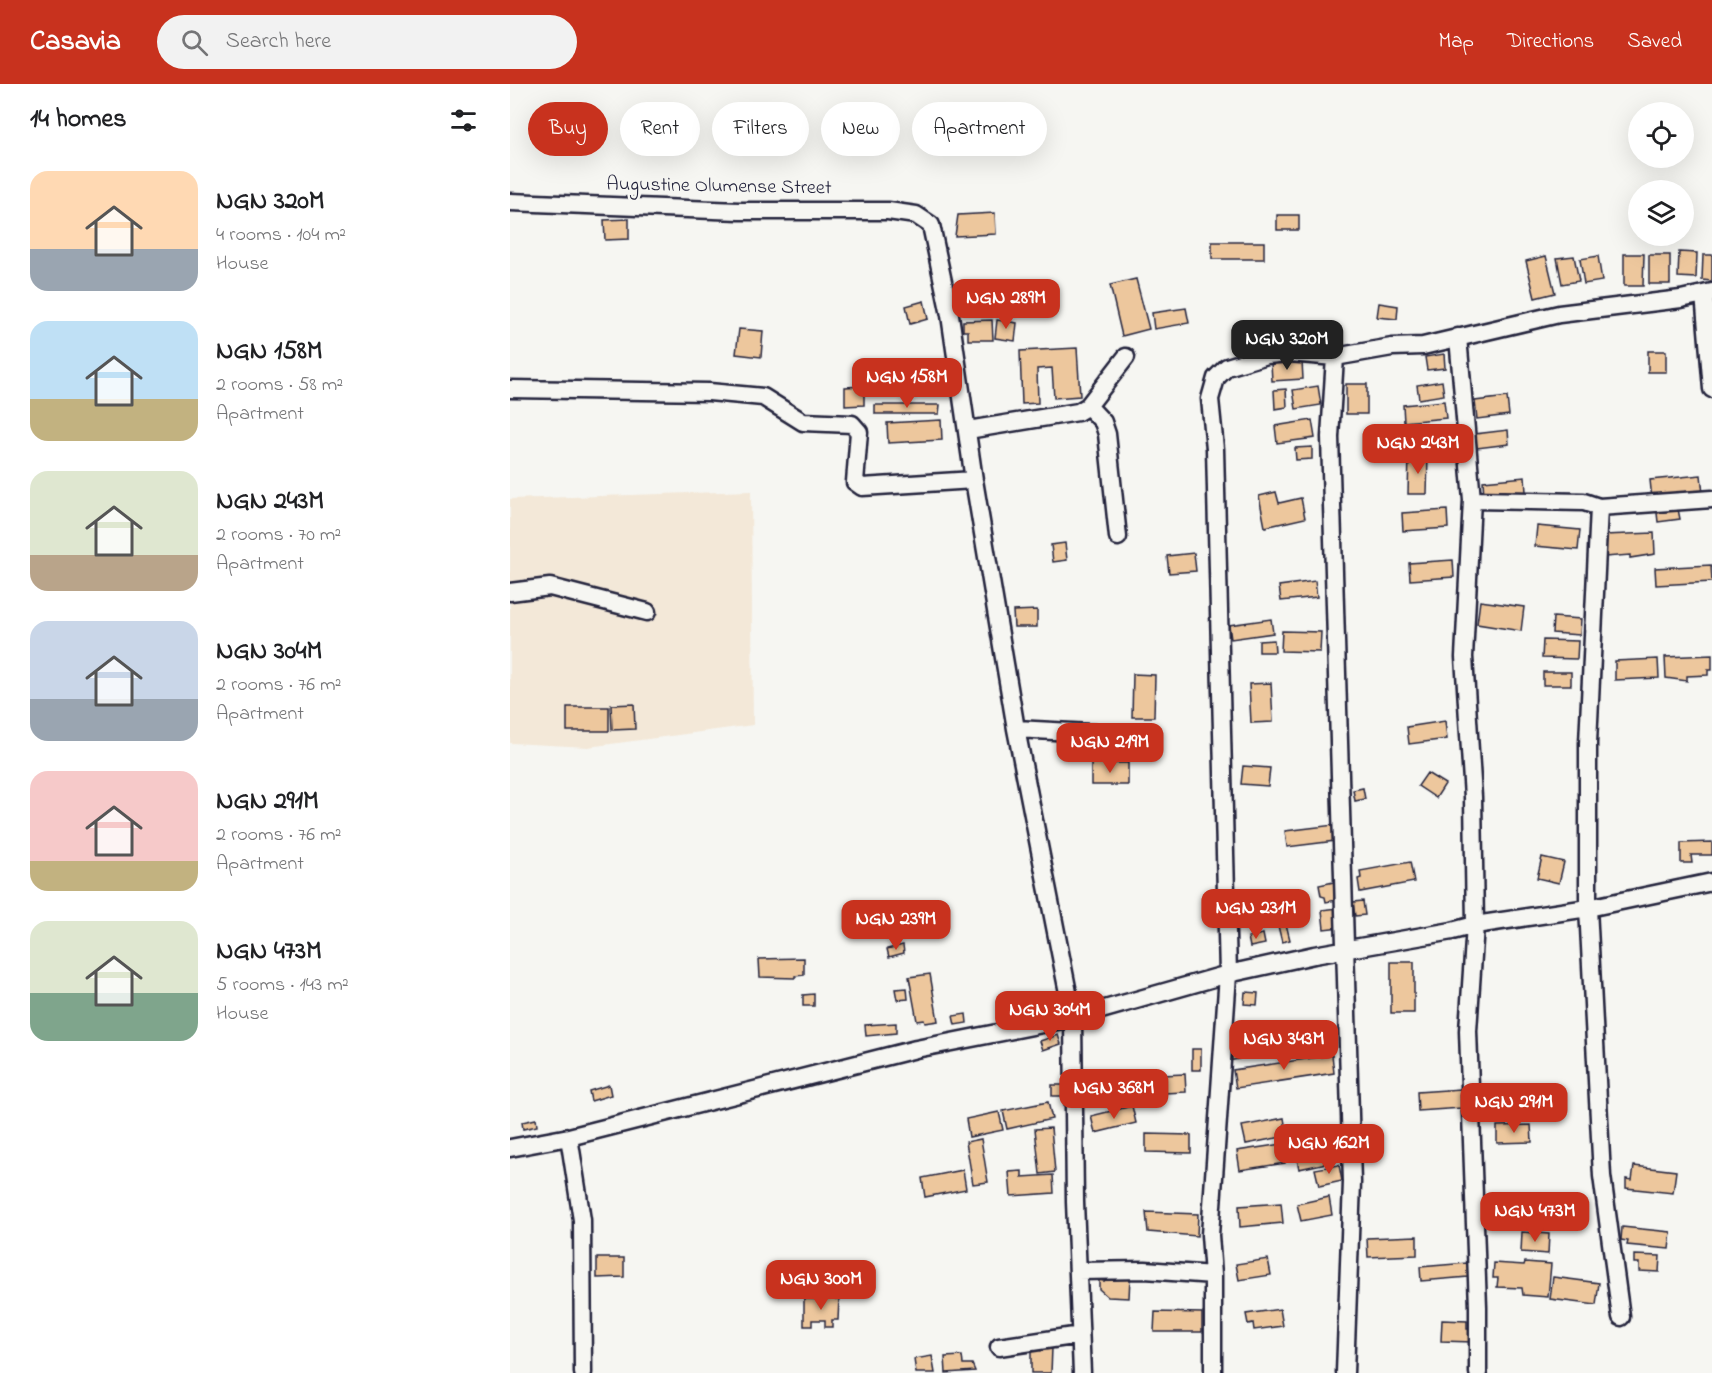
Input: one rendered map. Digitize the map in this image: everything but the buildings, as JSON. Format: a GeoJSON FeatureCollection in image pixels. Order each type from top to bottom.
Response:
{"type":"FeatureCollection","features":[{"type":"Feature","properties":{"kind":"street","name":"Augustine Olumense Street"},"geometry":{"type":"LineString","coordinates":[[510,202],[739,211],[888,211],[916,214],[931,225],[968,430]]}},
{"type":"Feature","properties":{"kind":"street"},"geometry":{"type":"LineString","coordinates":[[1213,1373],[1214,1275],[1210,1235],[1228,974],[1215,449],[1210,399],[1216,378],[1227,367],[1267,355],[1289,353],[1335,357],[1392,347],[1424,346],[1559,314],[1708,293],[1712,389]]}},
{"type":"Feature","properties":{"kind":"street"},"geometry":{"type":"LineString","coordinates":[[1458,337],[1472,500],[1464,657],[1473,797],[1474,925],[1468,1031],[1479,1307],[1478,1373]]}},
{"type":"Feature","properties":{"kind":"street"},"geometry":{"type":"LineString","coordinates":[[1082,1373],[1073,1018],[1016,729],[974,480],[968,430],[1078,412],[1088,406],[1126,357]]}},
{"type":"Feature","properties":{"kind":"street"},"geometry":{"type":"LineString","coordinates":[[1335,357],[1330,437],[1352,1182],[1346,1373]]}},
{"type":"Feature","properties":{"kind":"street"},"geometry":{"type":"LineString","coordinates":[[510,389],[709,392],[763,397],[803,422],[852,424],[859,432],[855,482],[862,486],[974,480]]}},
{"type":"Feature","properties":{"kind":"street"},"geometry":{"type":"LineString","coordinates":[[1088,406],[1103,422],[1107,434],[1118,537]]}},
{"type":"Feature","properties":{"kind":"street"},"geometry":{"type":"LineString","coordinates":[[1472,500],[1584,502],[1599,507],[1712,499]]}},
{"type":"Feature","properties":{"kind":"street"},"geometry":{"type":"LineString","coordinates":[[1599,507],[1588,743],[1588,908],[1602,1176],[1621,1317]]}},
{"type":"Feature","properties":{"kind":"street"},"geometry":{"type":"LineString","coordinates":[[510,592],[550,587],[647,612]]}},
{"type":"Feature","properties":{"kind":"street"},"geometry":{"type":"LineString","coordinates":[[1016,729],[1147,736]]}},
{"type":"Feature","properties":{"kind":"street"},"geometry":{"type":"LineString","coordinates":[[510,1148],[569,1137],[916,1049],[1073,1018],[1228,974],[1346,949],[1452,931],[1474,925],[1588,908],[1712,882]]}},
{"type":"Feature","properties":{"kind":"street"},"geometry":{"type":"LineString","coordinates":[[569,1137],[582,1220],[584,1373]]}},
{"type":"Feature","properties":{"kind":"street"},"geometry":{"type":"LineString","coordinates":[[1078,1271],[1145,1270],[1214,1275]]}},
{"type":"Feature","properties":{"kind":"street"},"geometry":{"type":"LineString","coordinates":[[999,1347],[1080,1335]]}},
{"type":"Feature","properties":{"kind":"shaded area"},"geometry":{"type":"Polygon","coordinates":[[[751,491],[753,725],[588,747],[510,743],[510,499],[751,491]]]}}]}
